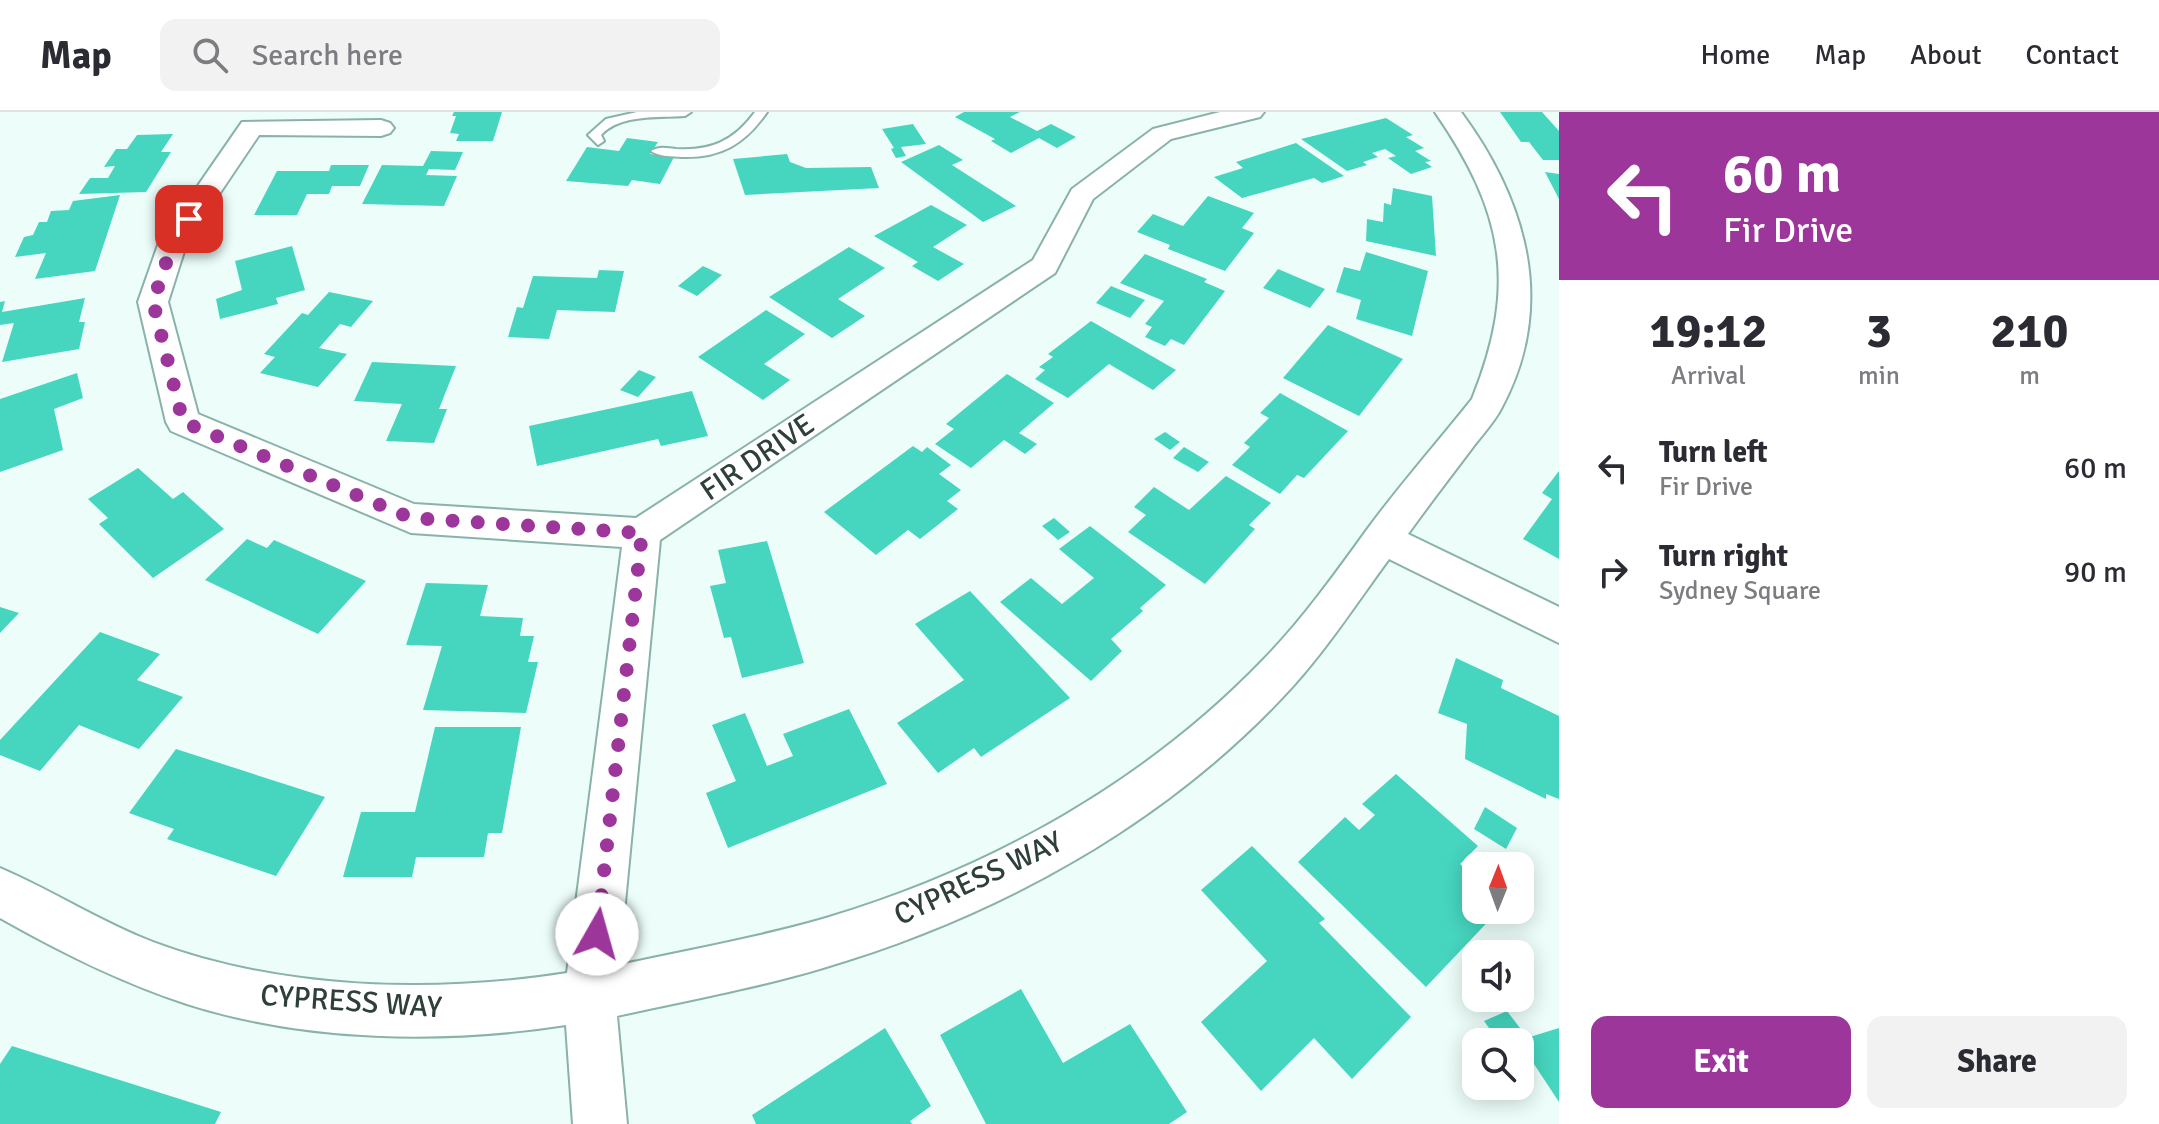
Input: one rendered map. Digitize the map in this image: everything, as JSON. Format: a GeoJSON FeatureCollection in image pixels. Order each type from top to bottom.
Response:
{"type":"FeatureCollection","features":[{"type":"Feature","properties":{"kind":"street","name":"FIR DRIVE"},"geometry":{"type":"LineString","coordinates":[[642,533],[1045,266],[1082,195],[1162,134],[1251,112]]}},
{"type":"Feature","properties":{"kind":"street","name":"CYPRESS WAY"},"geometry":{"type":"LineString","coordinates":[[0,892],[92,942],[145,966],[258,996],[398,1009],[463,1008],[590,996],[824,943],[942,900],[997,876],[1061,842],[1174,768],[1252,701],[1281,670],[1487,404],[1501,373],[1515,313],[1514,254],[1501,201],[1484,163],[1448,112]]}},
{"type":"Feature","properties":{"kind":"street"},"geometry":{"type":"LineString","coordinates":[[381,128],[251,127],[173,242],[153,302],[183,422],[411,518],[642,533],[590,996],[600,1124]]}},
{"type":"Feature","properties":{"kind":"street"},"geometry":{"type":"LineString","coordinates":[[1381,538],[1559,626]]}},
{"type":"Feature","properties":{"kind":"lane"},"geometry":{"type":"LineString","coordinates":[[598,141],[594,135],[599,126],[616,118],[685,112]]}},
{"type":"Feature","properties":{"kind":"lane"},"geometry":{"type":"LineString","coordinates":[[658,151],[685,154],[712,152],[732,144],[749,131],[761,112]]}},
{"type":"Feature","properties":{"kind":"building"},"geometry":{"type":"Polygon","coordinates":[[[454,112],[502,112],[493,141],[456,141],[459,134],[450,133],[456,116],[452,116],[454,112]]]}},
{"type":"Feature","properties":{"kind":"building"},"geometry":{"type":"Polygon","coordinates":[[[964,112],[1020,112],[1010,117],[1037,131],[1051,124],[1076,137],[1057,148],[1039,138],[1011,153],[991,141],[995,139],[955,117],[964,112]]]}},
{"type":"Feature","properties":{"kind":"building"},"geometry":{"type":"Polygon","coordinates":[[[1500,112],[1542,112],[1559,131],[1559,160],[1543,160],[1529,142],[1521,142],[1500,112]]]}},
{"type":"Feature","properties":{"kind":"building"},"geometry":{"type":"Polygon","coordinates":[[[1386,118],[1413,135],[1406,137],[1424,148],[1415,151],[1431,161],[1425,162],[1432,167],[1411,174],[1388,158],[1396,156],[1385,149],[1372,153],[1378,157],[1363,162],[1367,165],[1347,171],[1301,139],[1386,118]]]}},
{"type":"Feature","properties":{"kind":"building"},"geometry":{"type":"Polygon","coordinates":[[[913,124],[926,144],[901,147],[906,156],[896,158],[891,149],[894,148],[882,129],[913,124]]]}},
{"type":"Feature","properties":{"kind":"building"},"geometry":{"type":"Polygon","coordinates":[[[173,134],[161,152],[171,152],[146,192],[79,194],[90,178],[108,178],[115,166],[104,167],[116,149],[127,149],[137,135],[173,134]]]}},
{"type":"Feature","properties":{"kind":"building"},"geometry":{"type":"Polygon","coordinates":[[[627,138],[658,142],[650,154],[674,157],[660,184],[632,180],[628,186],[566,181],[587,147],[619,151],[627,138]]]}},
{"type":"Feature","properties":{"kind":"building"},"geometry":{"type":"Polygon","coordinates":[[[1296,143],[1344,176],[1322,183],[1314,178],[1242,198],[1214,177],[1243,168],[1236,162],[1296,143]]]}},
{"type":"Feature","properties":{"kind":"building"},"geometry":{"type":"Polygon","coordinates":[[[939,145],[963,160],[952,165],[1016,206],[983,222],[901,162],[939,145]]]}},
{"type":"Feature","properties":{"kind":"building"},"geometry":{"type":"Polygon","coordinates":[[[431,151],[463,152],[455,170],[429,169],[426,175],[457,176],[444,206],[362,204],[382,165],[423,166],[431,151]]]}},
{"type":"Feature","properties":{"kind":"building"},"geometry":{"type":"Polygon","coordinates":[[[787,154],[790,162],[806,168],[871,167],[879,188],[745,195],[733,159],[787,154]]]}},
{"type":"Feature","properties":{"kind":"building"},"geometry":{"type":"Polygon","coordinates":[[[331,165],[369,165],[360,186],[332,186],[329,194],[307,194],[297,215],[254,215],[277,171],[329,171],[331,165]]]}},
{"type":"Feature","properties":{"kind":"building"},"geometry":{"type":"Polygon","coordinates":[[[1545,172],[1559,174],[1559,199],[1545,172]]]}},
{"type":"Feature","properties":{"kind":"building"},"geometry":{"type":"Polygon","coordinates":[[[1393,188],[1432,196],[1436,256],[1366,241],[1367,219],[1383,222],[1384,203],[1391,205],[1393,188]]]}},
{"type":"Feature","properties":{"kind":"building"},"geometry":{"type":"Polygon","coordinates":[[[120,195],[95,271],[35,279],[46,253],[15,257],[24,237],[33,235],[39,222],[47,222],[51,211],[69,210],[73,201],[120,195]]]}},
{"type":"Feature","properties":{"kind":"building"},"geometry":{"type":"Polygon","coordinates":[[[1208,196],[1254,213],[1242,228],[1254,233],[1225,271],[1168,249],[1170,245],[1137,232],[1153,214],[1183,226],[1208,196]]]}},
{"type":"Feature","properties":{"kind":"building"},"geometry":{"type":"Polygon","coordinates":[[[931,205],[967,225],[933,247],[964,264],[938,281],[912,266],[918,262],[874,236],[931,205]]]}},
{"type":"Feature","properties":{"kind":"building"},"geometry":{"type":"Polygon","coordinates":[[[292,246],[305,290],[276,298],[278,304],[220,319],[216,299],[242,290],[235,261],[292,246]]]}},
{"type":"Feature","properties":{"kind":"building"},"geometry":{"type":"Polygon","coordinates":[[[849,247],[885,268],[838,299],[865,316],[832,338],[769,297],[849,247]]]}},
{"type":"Feature","properties":{"kind":"building"},"geometry":{"type":"Polygon","coordinates":[[[1366,252],[1428,271],[1412,336],[1356,319],[1361,300],[1336,292],[1344,267],[1360,271],[1366,252]]]}},
{"type":"Feature","properties":{"kind":"building"},"geometry":{"type":"Polygon","coordinates":[[[1145,254],[1207,279],[1204,282],[1225,291],[1184,345],[1171,339],[1165,346],[1145,337],[1152,327],[1145,324],[1164,301],[1120,283],[1145,254]]]}},
{"type":"Feature","properties":{"kind":"building"},"geometry":{"type":"Polygon","coordinates":[[[703,266],[722,275],[697,296],[678,286],[703,266]]]}},
{"type":"Feature","properties":{"kind":"building"},"geometry":{"type":"Polygon","coordinates":[[[1278,269],[1325,289],[1310,308],[1263,288],[1278,269]]]}},
{"type":"Feature","properties":{"kind":"building"},"geometry":{"type":"Polygon","coordinates":[[[599,270],[624,271],[615,312],[557,310],[549,339],[508,337],[517,307],[523,308],[533,276],[597,278],[599,270]]]}},
{"type":"Feature","properties":{"kind":"building"},"geometry":{"type":"Polygon","coordinates":[[[1111,286],[1145,300],[1130,318],[1096,303],[1111,286]]]}},
{"type":"Feature","properties":{"kind":"building"},"geometry":{"type":"Polygon","coordinates":[[[329,292],[373,301],[351,327],[340,324],[319,348],[347,354],[318,387],[260,373],[275,357],[264,354],[302,313],[308,315],[329,292]]]}},
{"type":"Feature","properties":{"kind":"building"},"geometry":{"type":"Polygon","coordinates":[[[85,298],[79,322],[85,322],[79,349],[2,362],[14,323],[0,325],[0,302],[5,301],[2,312],[85,298]]]}},
{"type":"Feature","properties":{"kind":"building"},"geometry":{"type":"Polygon","coordinates":[[[766,310],[805,334],[764,364],[790,380],[763,400],[698,357],[766,310]]]}},
{"type":"Feature","properties":{"kind":"building"},"geometry":{"type":"Polygon","coordinates":[[[1091,321],[1176,370],[1153,390],[1109,364],[1068,398],[1035,379],[1045,370],[1039,367],[1053,357],[1048,354],[1091,321]]]}},
{"type":"Feature","properties":{"kind":"building"},"geometry":{"type":"Polygon","coordinates":[[[1328,325],[1403,359],[1359,416],[1283,378],[1328,325]]]}},
{"type":"Feature","properties":{"kind":"building"},"geometry":{"type":"Polygon","coordinates":[[[372,362],[456,366],[439,409],[447,409],[434,443],[386,441],[402,404],[354,401],[372,362]]]}},
{"type":"Feature","properties":{"kind":"building"},"geometry":{"type":"Polygon","coordinates":[[[639,370],[656,377],[638,397],[620,390],[639,370]]]}},
{"type":"Feature","properties":{"kind":"building"},"geometry":{"type":"Polygon","coordinates":[[[77,373],[83,398],[54,409],[63,450],[0,472],[0,399],[77,373]]]}},
{"type":"Feature","properties":{"kind":"building"},"geometry":{"type":"Polygon","coordinates":[[[1007,374],[1054,403],[1019,433],[1037,444],[1025,454],[1004,440],[971,468],[935,444],[954,429],[946,424],[1007,374]]]}},
{"type":"Feature","properties":{"kind":"building"},"geometry":{"type":"Polygon","coordinates":[[[692,391],[708,436],[661,446],[658,439],[537,466],[529,426],[692,391]]]}},
{"type":"Feature","properties":{"kind":"building"},"geometry":{"type":"Polygon","coordinates":[[[1280,393],[1348,431],[1304,478],[1297,475],[1280,494],[1232,465],[1250,447],[1244,443],[1269,418],[1260,413],[1280,393]]]}},
{"type":"Feature","properties":{"kind":"building"},"geometry":{"type":"Polygon","coordinates":[[[1165,432],[1180,442],[1170,450],[1154,439],[1165,432]]]}},
{"type":"Feature","properties":{"kind":"building"},"geometry":{"type":"Polygon","coordinates":[[[913,446],[922,452],[927,447],[951,465],[939,474],[961,490],[947,501],[958,509],[920,539],[908,530],[876,555],[824,512],[913,446]]]}},
{"type":"Feature","properties":{"kind":"building"},"geometry":{"type":"Polygon","coordinates":[[[1184,447],[1209,462],[1198,472],[1173,458],[1184,447]]]}},
{"type":"Feature","properties":{"kind":"building"},"geometry":{"type":"Polygon","coordinates":[[[138,468],[173,499],[183,492],[224,529],[153,578],[99,524],[108,518],[88,499],[138,468]]]}},
{"type":"Feature","properties":{"kind":"building"},"geometry":{"type":"Polygon","coordinates":[[[1559,471],[1559,559],[1523,539],[1552,499],[1542,493],[1559,471]]]}},
{"type":"Feature","properties":{"kind":"building"},"geometry":{"type":"Polygon","coordinates":[[[1226,476],[1271,503],[1249,525],[1255,529],[1205,584],[1128,532],[1146,515],[1134,507],[1154,487],[1189,510],[1226,476]]]}},
{"type":"Feature","properties":{"kind":"building"},"geometry":{"type":"Polygon","coordinates":[[[1054,518],[1070,532],[1058,540],[1042,526],[1054,518]]]}},
{"type":"Feature","properties":{"kind":"building"},"geometry":{"type":"Polygon","coordinates":[[[1090,526],[1166,585],[1140,608],[1143,611],[1111,639],[1122,651],[1091,681],[1000,602],[1031,578],[1062,604],[1094,578],[1059,549],[1090,526]]]}},
{"type":"Feature","properties":{"kind":"building"},"geometry":{"type":"Polygon","coordinates":[[[247,539],[267,548],[274,540],[366,581],[318,634],[205,580],[247,539]]]}},
{"type":"Feature","properties":{"kind":"building"},"geometry":{"type":"Polygon","coordinates":[[[767,541],[804,663],[742,678],[731,637],[724,638],[710,586],[726,583],[718,550],[767,541]]]}},
{"type":"Feature","properties":{"kind":"building"},"geometry":{"type":"Polygon","coordinates":[[[426,583],[488,585],[480,616],[523,618],[520,636],[534,636],[528,662],[538,662],[526,713],[423,710],[442,646],[406,645],[426,583]]]}},
{"type":"Feature","properties":{"kind":"building"},"geometry":{"type":"Polygon","coordinates":[[[970,591],[1070,698],[981,757],[974,748],[938,773],[897,723],[964,680],[915,624],[970,591]]]}},
{"type":"Feature","properties":{"kind":"building"},"geometry":{"type":"Polygon","coordinates":[[[0,607],[19,613],[0,633],[0,607]]]}},
{"type":"Feature","properties":{"kind":"building"},"geometry":{"type":"Polygon","coordinates":[[[100,632],[160,654],[137,680],[183,697],[139,749],[79,725],[40,771],[0,755],[0,740],[100,632]]]}},
{"type":"Feature","properties":{"kind":"building"},"geometry":{"type":"Polygon","coordinates":[[[1456,658],[1503,680],[1501,688],[1559,716],[1559,799],[1546,794],[1546,799],[1465,759],[1467,724],[1438,713],[1456,658]]]}},
{"type":"Feature","properties":{"kind":"building"},"geometry":{"type":"Polygon","coordinates":[[[849,709],[887,784],[728,848],[706,793],[736,781],[712,725],[745,713],[767,766],[793,756],[783,734],[849,709]]]}},
{"type":"Feature","properties":{"kind":"building"},"geometry":{"type":"Polygon","coordinates":[[[435,727],[521,727],[502,833],[488,833],[484,857],[416,857],[412,877],[343,877],[361,812],[415,812],[435,727]]]}},
{"type":"Feature","properties":{"kind":"building"},"geometry":{"type":"Polygon","coordinates":[[[176,749],[325,797],[276,876],[167,839],[174,829],[129,813],[176,749]]]}},
{"type":"Feature","properties":{"kind":"building"},"geometry":{"type":"Polygon","coordinates":[[[1396,774],[1478,846],[1472,852],[1462,852],[1462,924],[1486,924],[1471,940],[1462,940],[1462,949],[1426,987],[1298,862],[1345,817],[1359,830],[1375,815],[1362,804],[1396,774]]]}},
{"type":"Feature","properties":{"kind":"building"},"geometry":{"type":"Polygon","coordinates":[[[1485,807],[1517,828],[1506,849],[1474,829],[1485,807]]]}},
{"type":"Feature","properties":{"kind":"building"},"geometry":{"type":"Polygon","coordinates":[[[1252,846],[1325,919],[1319,923],[1411,1017],[1352,1079],[1314,1038],[1261,1091],[1201,1022],[1267,961],[1201,890],[1252,846]]]}},
{"type":"Feature","properties":{"kind":"building"},"geometry":{"type":"Polygon","coordinates":[[[1021,989],[1063,1063],[1130,1024],[1187,1112],[1169,1124],[986,1124],[940,1035],[1021,989]]]}},
{"type":"Feature","properties":{"kind":"building"},"geometry":{"type":"Polygon","coordinates":[[[1508,1012],[1520,1028],[1489,1028],[1484,1021],[1508,1012]]]}},
{"type":"Feature","properties":{"kind":"building"},"geometry":{"type":"Polygon","coordinates":[[[885,1028],[931,1106],[910,1121],[912,1124],[756,1124],[752,1115],[885,1028]]]}},
{"type":"Feature","properties":{"kind":"building"},"geometry":{"type":"Polygon","coordinates":[[[1559,1028],[1559,1102],[1534,1064],[1534,1036],[1559,1028]]]}},
{"type":"Feature","properties":{"kind":"building"},"geometry":{"type":"Polygon","coordinates":[[[12,1046],[221,1112],[215,1124],[0,1124],[0,1064],[12,1046]]]}},
{"type":"Feature","properties":{"kind":"route"},"geometry":{"type":"LineString","coordinates":[[189,219],[173,242],[153,302],[183,422],[411,518],[642,533],[597,934]]}}]}
